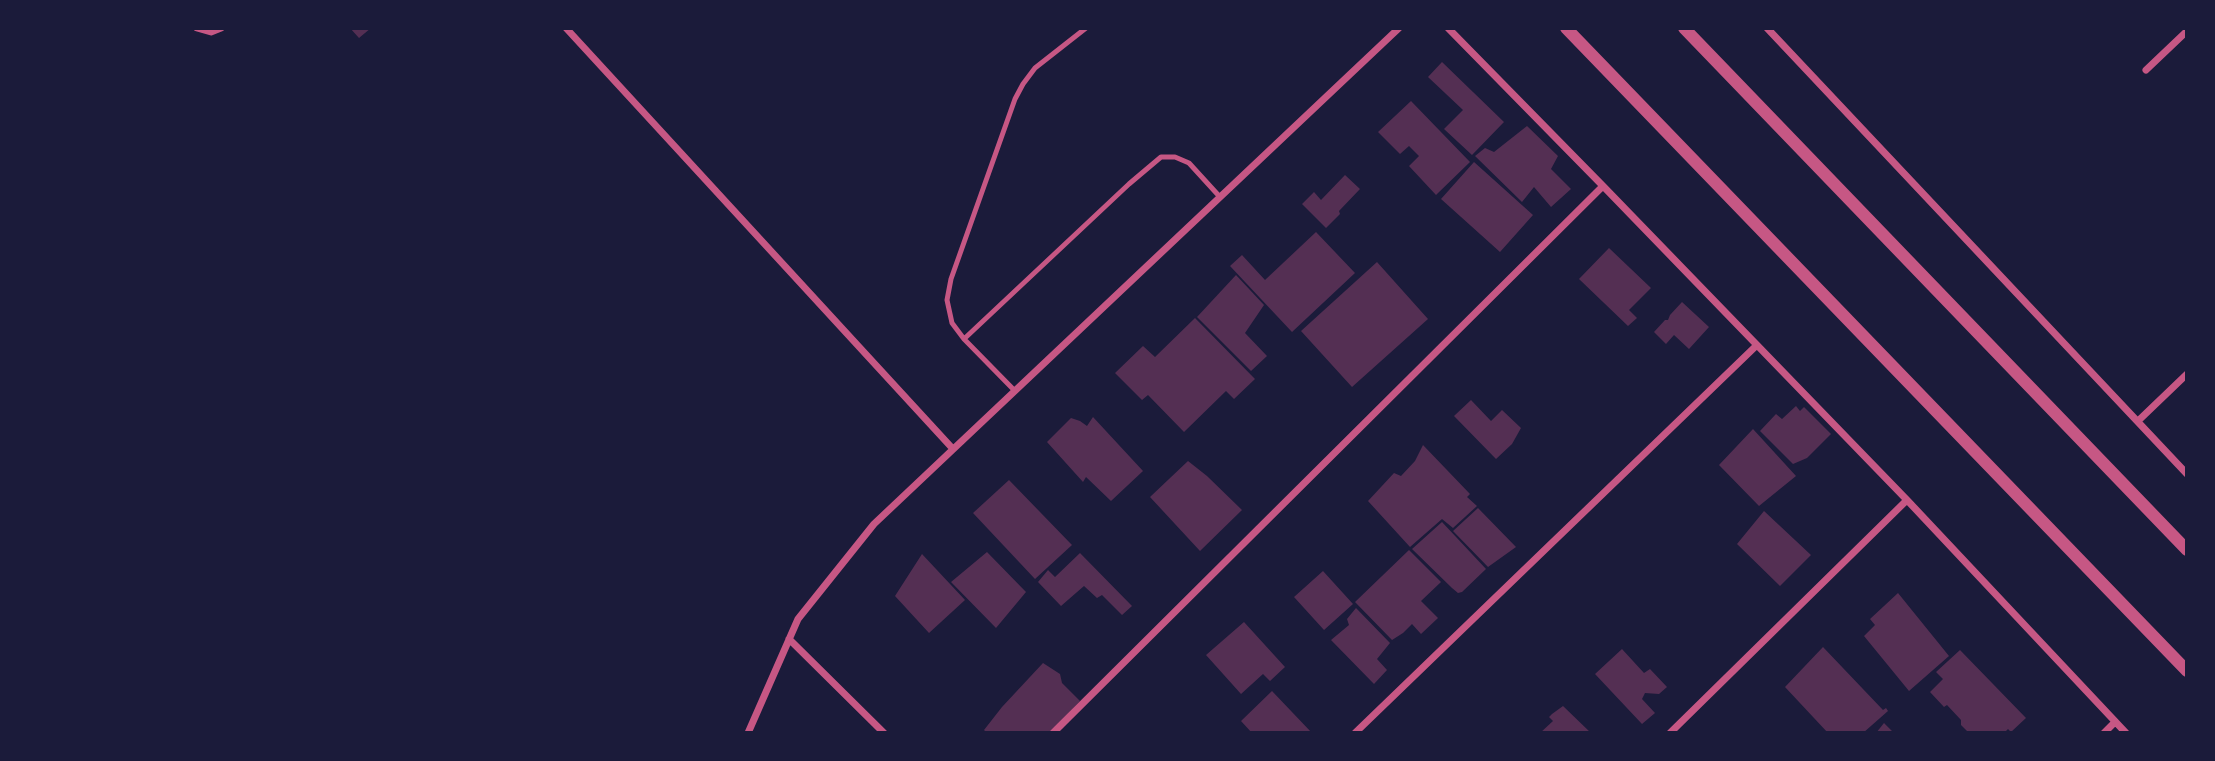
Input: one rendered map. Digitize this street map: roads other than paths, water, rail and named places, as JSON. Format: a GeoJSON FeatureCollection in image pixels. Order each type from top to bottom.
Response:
{"type":"FeatureCollection","features":[{"type":"Feature","properties":{"kind":"street"},"geometry":{"type":"LineString","coordinates":[[197,28],[211,32],[221,28]]}},
{"type":"Feature","properties":{"kind":"street"},"geometry":{"type":"LineString","coordinates":[[566,28],[953,449]]}},
{"type":"Feature","properties":{"kind":"street"},"geometry":{"type":"LineString","coordinates":[[748,733],[798,619],[874,524],[1399,28]]}},
{"type":"Feature","properties":{"kind":"street"},"geometry":{"type":"LineString","coordinates":[[1448,28],[1907,500],[2126,733]]}},
{"type":"Feature","properties":{"kind":"street"},"geometry":{"type":"LineString","coordinates":[[1566,28],[2187,671]]}},
{"type":"Feature","properties":{"kind":"street"},"geometry":{"type":"LineString","coordinates":[[1684,28],[2187,550]]}},
{"type":"Feature","properties":{"kind":"street"},"geometry":{"type":"LineString","coordinates":[[1767,28],[2187,474]]}},
{"type":"Feature","properties":{"kind":"street"},"geometry":{"type":"LineString","coordinates":[[2146,70],[2187,31]]}},
{"type":"Feature","properties":{"kind":"street"},"geometry":{"type":"LineString","coordinates":[[1053,733],[1604,186]]}},
{"type":"Feature","properties":{"kind":"street"},"geometry":{"type":"LineString","coordinates":[[1356,733],[1757,345]]}},
{"type":"Feature","properties":{"kind":"street"},"geometry":{"type":"LineString","coordinates":[[2138,421],[2187,374]]}},
{"type":"Feature","properties":{"kind":"street"},"geometry":{"type":"LineString","coordinates":[[1670,733],[1907,500]]}},
{"type":"Feature","properties":{"kind":"street"},"geometry":{"type":"LineString","coordinates":[[789,639],[884,733]]}},
{"type":"Feature","properties":{"kind":"street"},"geometry":{"type":"LineString","coordinates":[[2104,733],[2115,722]]}},
{"type":"Feature","properties":{"kind":"lane"},"geometry":{"type":"LineString","coordinates":[[1015,391],[951,323],[947,300],[951,279],[1015,99],[1023,84],[1035,68],[1086,28]]}},
{"type":"Feature","properties":{"kind":"lane"},"geometry":{"type":"LineString","coordinates":[[964,339],[1161,157],[1175,157],[1189,163],[1220,197]]}}]}
